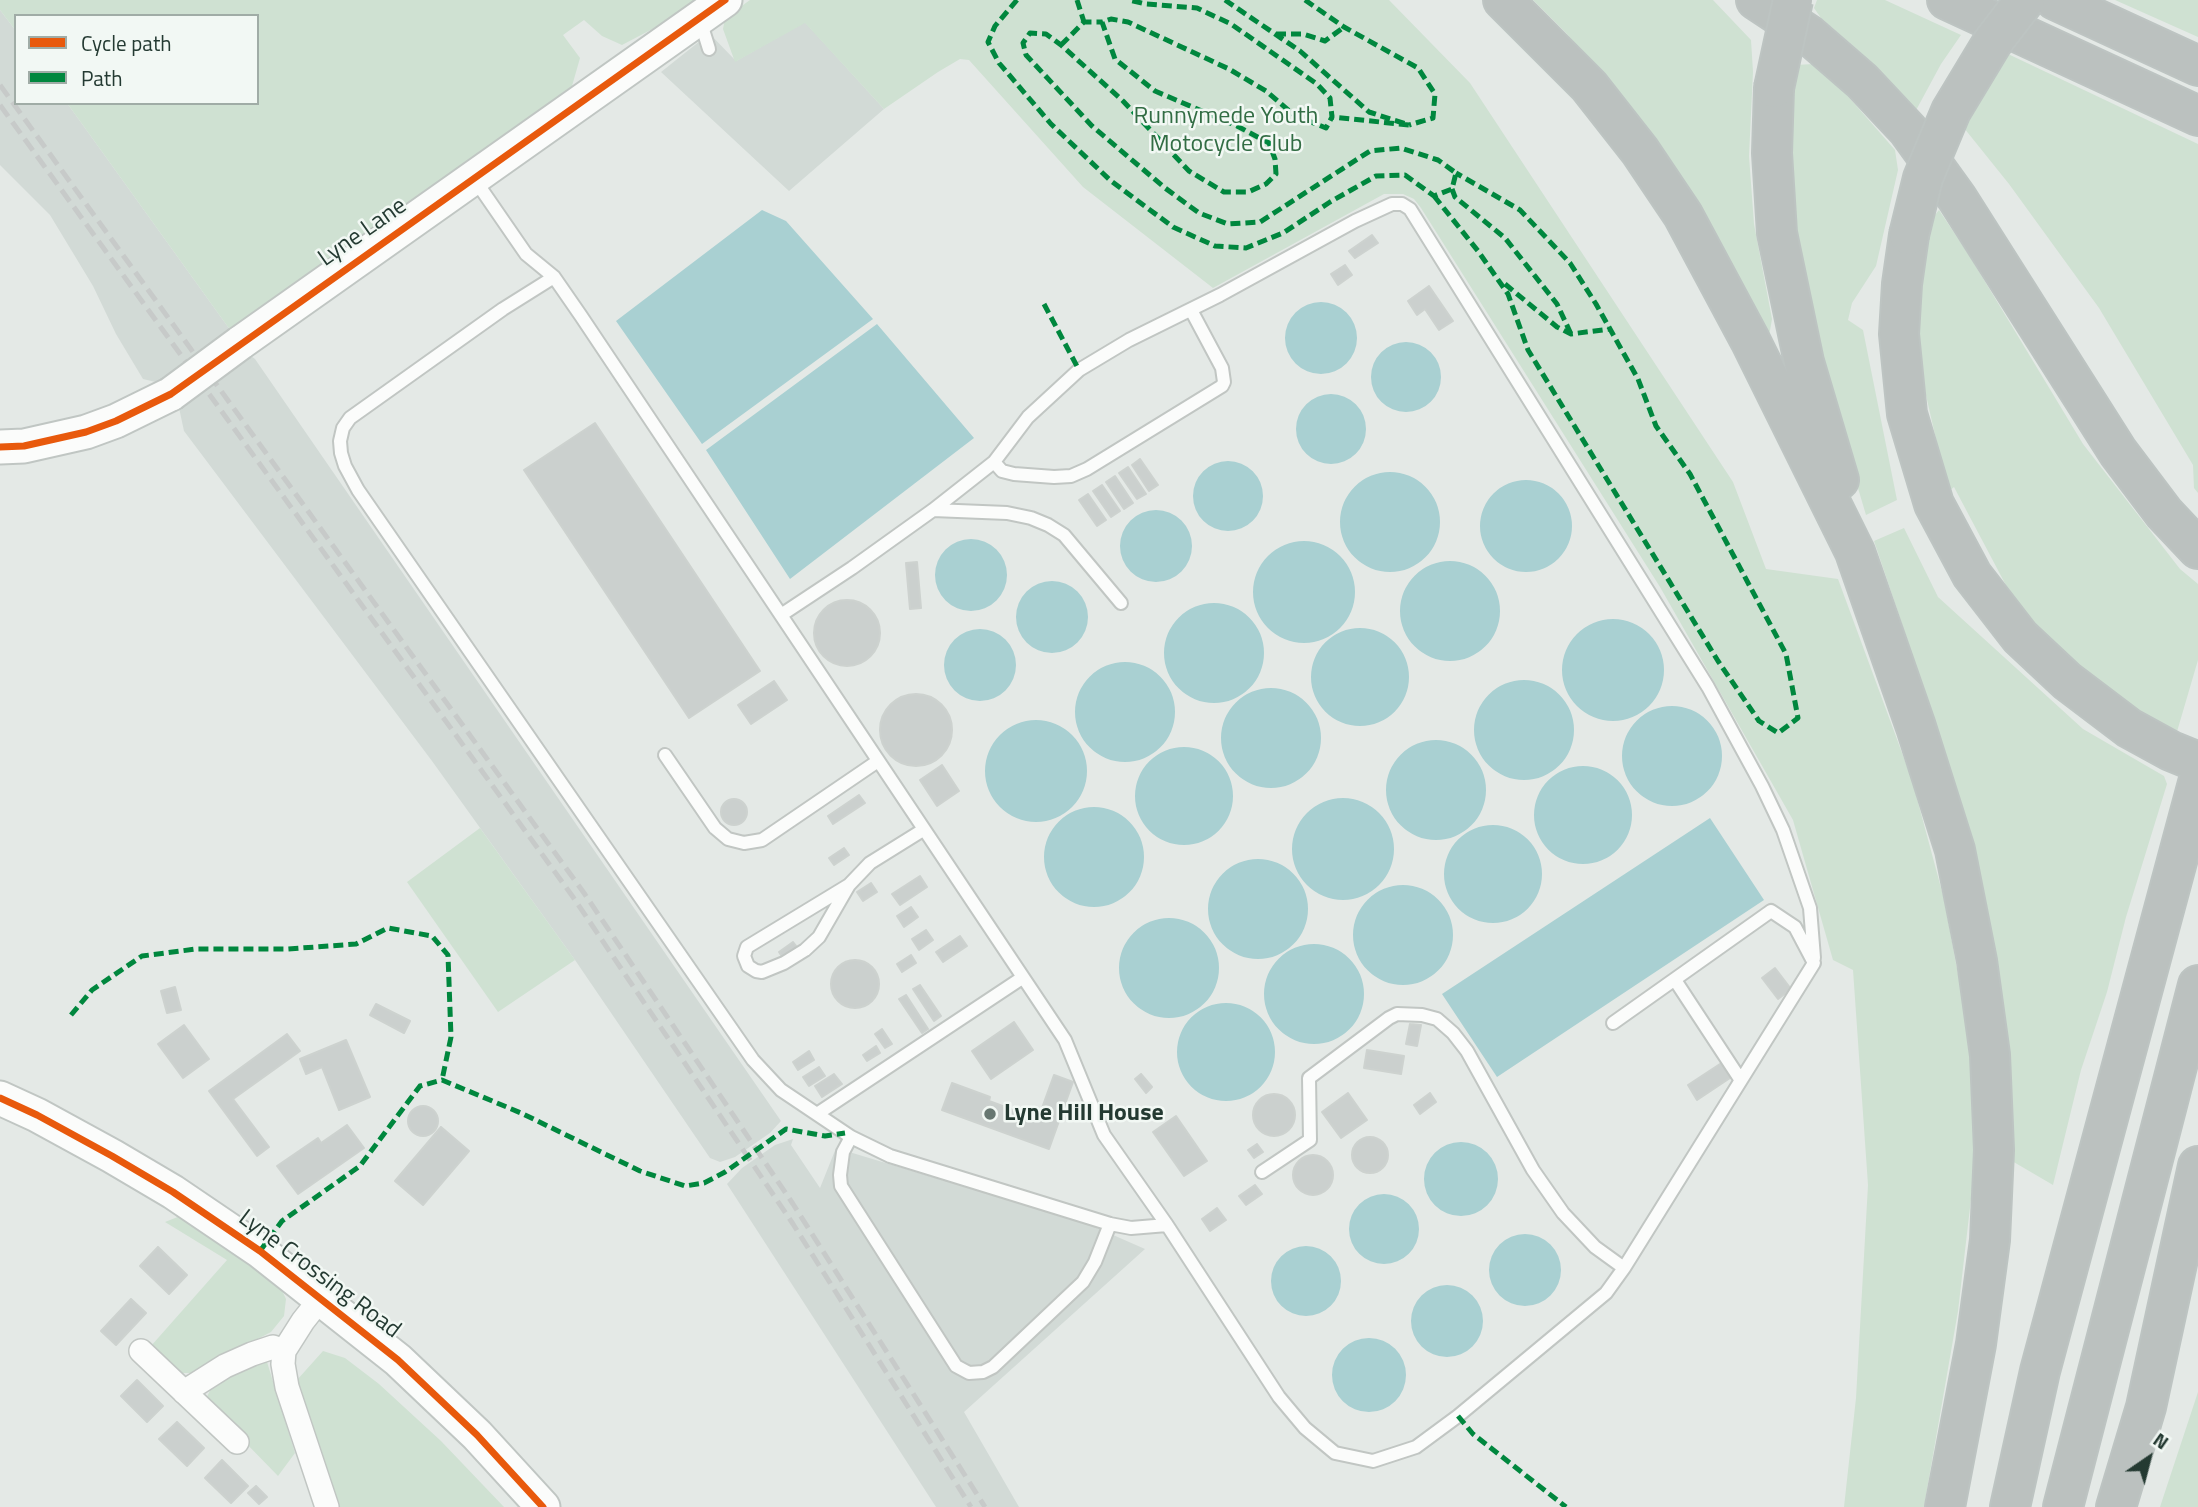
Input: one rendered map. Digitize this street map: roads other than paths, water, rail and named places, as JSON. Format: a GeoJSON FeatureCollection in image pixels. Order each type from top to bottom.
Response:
{"type":"FeatureCollection","features":[{"type":"Feature","properties":{"kind":"highway"},"geometry":{"type":"LineString","coordinates":[[1503,0],[1589,86],[1640,151],[1683,215],[1750,340],[1854,552],[1916,727],[1955,850],[1977,961],[1990,1055],[1994,1150],[1990,1240],[1976,1345],[1945,1507]]}},
{"type":"Feature","properties":{"kind":"highway"},"geometry":{"type":"LineString","coordinates":[[1756,0],[1809,35],[1862,81],[1908,130],[1957,198],[2118,452],[2164,513],[2198,549]]}},
{"type":"Feature","properties":{"kind":"highway"},"geometry":{"type":"LineString","coordinates":[[1793,0],[1774,88],[1772,153],[1777,233],[1804,362],[1843,494],[1854,552]]}},
{"type":"Feature","properties":{"kind":"highway"},"geometry":{"type":"LineString","coordinates":[[1947,0],[2198,116]]}},
{"type":"Feature","properties":{"kind":"highway"},"geometry":{"type":"LineString","coordinates":[[2010,1507],[2040,1371],[2197,780],[2172,751],[2129,728],[2067,681],[2020,637],[1972,575],[1934,504],[1907,414],[1899,334],[1902,284],[1909,235],[1923,178],[1951,110],[1992,43],[2025,0]]}},
{"type":"Feature","properties":{"kind":"highway"},"geometry":{"type":"LineString","coordinates":[[2055,0],[2198,65]]}},
{"type":"Feature","properties":{"kind":"highway"},"geometry":{"type":"LineString","coordinates":[[2063,1507],[2198,985]]}},
{"type":"Feature","properties":{"kind":"highway"},"geometry":{"type":"LineString","coordinates":[[2116,1507],[2146,1407],[2198,1166]]}},
{"type":"Feature","properties":{"kind":"highway"},"geometry":{"type":"LineString","coordinates":[[2146,1407],[2198,1292]]}},
{"type":"Feature","properties":{"kind":"street","name":"Lyne Lane"},"geometry":{"type":"LineString","coordinates":[[0,447],[24,446],[86,432],[171,394],[474,178],[711,23]]}},
{"type":"Feature","properties":{"kind":"street","name":"Lyne Crossing Road"},"geometry":{"type":"LineString","coordinates":[[0,1098],[37,1115],[173,1192],[260,1251],[321,1297],[425,1385],[477,1435],[542,1507]]}},
{"type":"Feature","properties":{"kind":"street","name":"Lyne Crossing Road"},"geometry":{"type":"LineString","coordinates":[[284,1351],[321,1297]]}},
{"type":"Feature","properties":{"kind":"street"},"geometry":{"type":"LineString","coordinates":[[184,1392],[225,1366],[252,1354],[273,1347],[284,1351],[284,1376],[327,1507]]}},
{"type":"Feature","properties":{"kind":"street"},"geometry":{"type":"LineString","coordinates":[[141,1351],[237,1442]]}},
{"type":"Feature","properties":{"kind":"lane"},"geometry":{"type":"LineString","coordinates":[[474,178],[526,254],[554,278],[1065,1040],[1104,1135],[1167,1225],[1279,1397],[1305,1428],[1335,1453],[1373,1461],[1416,1447],[1458,1416],[1606,1293],[1814,962],[1810,908],[1783,830],[1762,786],[1708,687],[1410,209],[1402,204],[1392,204],[1129,340],[1079,370],[1028,417],[994,462],[933,510],[781,615]]}},
{"type":"Feature","properties":{"kind":"lane"},"geometry":{"type":"LineString","coordinates":[[554,278],[503,309],[350,418],[343,428],[340,441],[345,466],[358,490],[753,1060],[781,1090],[851,1137],[890,1156],[1110,1224],[1131,1228],[1167,1225]]}},
{"type":"Feature","properties":{"kind":"lane"},"geometry":{"type":"LineString","coordinates":[[994,462],[1002,471],[1014,474],[1070,476],[1087,469],[1222,386],[1223,368],[1191,310]]}},
{"type":"Feature","properties":{"kind":"lane"},"geometry":{"type":"LineString","coordinates":[[933,510],[1007,513],[1048,525],[1064,535],[1121,603]]}},
{"type":"Feature","properties":{"kind":"lane"},"geometry":{"type":"LineString","coordinates":[[665,755],[715,828],[728,839],[744,844],[762,840],[878,761]]}},
{"type":"Feature","properties":{"kind":"lane"},"geometry":{"type":"LineString","coordinates":[[849,885],[747,947],[744,956],[748,966],[762,972],[805,950],[819,937],[849,885],[870,863],[923,830]]}},
{"type":"Feature","properties":{"kind":"lane"},"geometry":{"type":"LineString","coordinates":[[1613,1023],[1772,911],[1795,927],[1814,962]]}},
{"type":"Feature","properties":{"kind":"lane"},"geometry":{"type":"LineString","coordinates":[[817,1114],[1022,978]]}},
{"type":"Feature","properties":{"kind":"lane"},"geometry":{"type":"LineString","coordinates":[[1675,980],[1740,1079]]}},
{"type":"Feature","properties":{"kind":"lane"},"geometry":{"type":"LineString","coordinates":[[1262,1172],[1310,1140],[1308,1078],[1389,1018],[1407,1013],[1437,1019],[1467,1051],[1533,1170],[1563,1213],[1595,1247],[1624,1268]]}},
{"type":"Feature","properties":{"kind":"lane"},"geometry":{"type":"LineString","coordinates":[[851,1137],[843,1152],[841,1186],[956,1366],[970,1373],[983,1372],[993,1367],[1083,1282],[1095,1262],[1110,1224]]}},
{"type":"Feature","properties":{"kind":"water"},"geometry":{"type":"Polygon","coordinates":[[[762,210],[786,221],[873,319],[702,444],[616,321],[762,210]]]}},
{"type":"Feature","properties":{"kind":"water"},"geometry":{"type":"Polygon","coordinates":[[[1328,302],[1347,312],[1355,324],[1355,352],[1347,364],[1335,372],[1314,374],[1295,364],[1287,352],[1285,331],[1295,312],[1307,304],[1328,302]]]}},
{"type":"Feature","properties":{"kind":"water"},"geometry":{"type":"Polygon","coordinates":[[[877,324],[974,438],[790,579],[706,450],[877,324]]]}},
{"type":"Feature","properties":{"kind":"water"},"geometry":{"type":"Polygon","coordinates":[[[1406,342],[1431,352],[1441,377],[1431,402],[1406,412],[1381,402],[1371,377],[1381,352],[1406,342]]]}},
{"type":"Feature","properties":{"kind":"water"},"geometry":{"type":"Polygon","coordinates":[[[1331,394],[1356,404],[1366,429],[1356,454],[1331,464],[1306,454],[1296,429],[1306,404],[1331,394]]]}},
{"type":"Feature","properties":{"kind":"water"},"geometry":{"type":"Polygon","coordinates":[[[1228,461],[1253,471],[1263,496],[1253,521],[1228,531],[1203,521],[1193,496],[1203,471],[1228,461]]]}},
{"type":"Feature","properties":{"kind":"water"},"geometry":{"type":"Polygon","coordinates":[[[1390,472],[1418,480],[1432,494],[1440,522],[1432,550],[1418,564],[1390,572],[1362,564],[1348,550],[1340,522],[1348,494],[1362,480],[1390,472]]]}},
{"type":"Feature","properties":{"kind":"water"},"geometry":{"type":"Polygon","coordinates":[[[1526,480],[1544,484],[1558,494],[1568,508],[1572,526],[1568,544],[1558,558],[1544,568],[1526,572],[1508,568],[1494,558],[1484,544],[1480,526],[1484,508],[1494,494],[1508,484],[1526,480]]]}},
{"type":"Feature","properties":{"kind":"water"},"geometry":{"type":"Polygon","coordinates":[[[1163,510],[1182,520],[1190,532],[1190,560],[1182,572],[1170,580],[1149,582],[1130,572],[1122,560],[1120,539],[1130,520],[1142,512],[1163,510]]]}},
{"type":"Feature","properties":{"kind":"water"},"geometry":{"type":"Polygon","coordinates":[[[978,539],[997,549],[1005,561],[1005,589],[997,601],[985,609],[964,611],[945,601],[937,589],[935,568],[945,549],[957,541],[978,539]]]}},
{"type":"Feature","properties":{"kind":"water"},"geometry":{"type":"Polygon","coordinates":[[[1304,541],[1324,545],[1340,556],[1351,572],[1355,592],[1351,612],[1340,628],[1324,639],[1304,643],[1284,639],[1268,628],[1257,612],[1253,592],[1257,572],[1268,556],[1284,545],[1304,541]]]}},
{"type":"Feature","properties":{"kind":"water"},"geometry":{"type":"Polygon","coordinates":[[[1450,561],[1469,565],[1485,576],[1496,592],[1500,611],[1496,630],[1485,646],[1469,657],[1450,661],[1431,657],[1415,646],[1404,630],[1400,611],[1404,592],[1415,576],[1431,565],[1450,561]]]}},
{"type":"Feature","properties":{"kind":"water"},"geometry":{"type":"Polygon","coordinates":[[[1052,581],[1072,587],[1082,597],[1088,617],[1082,637],[1072,647],[1052,653],[1032,647],[1022,637],[1016,617],[1022,597],[1032,587],[1052,581]]]}},
{"type":"Feature","properties":{"kind":"water"},"geometry":{"type":"Polygon","coordinates":[[[1214,603],[1233,607],[1249,618],[1260,634],[1264,653],[1260,672],[1249,688],[1233,699],[1214,703],[1195,699],[1179,688],[1168,672],[1164,653],[1168,634],[1179,618],[1195,607],[1214,603]]]}},
{"type":"Feature","properties":{"kind":"water"},"geometry":{"type":"Polygon","coordinates":[[[1613,619],[1632,623],[1649,634],[1660,651],[1664,670],[1660,689],[1649,706],[1632,717],[1613,721],[1594,717],[1577,706],[1566,689],[1562,670],[1566,651],[1577,634],[1594,623],[1613,619]]]}},
{"type":"Feature","properties":{"kind":"water"},"geometry":{"type":"Polygon","coordinates":[[[1360,628],[1379,632],[1395,642],[1405,658],[1409,677],[1405,696],[1395,712],[1379,722],[1360,726],[1341,722],[1325,712],[1315,696],[1311,677],[1315,658],[1325,642],[1341,632],[1360,628]]]}},
{"type":"Feature","properties":{"kind":"water"},"geometry":{"type":"Polygon","coordinates":[[[980,629],[1000,635],[1010,645],[1016,665],[1010,685],[1000,695],[980,701],[960,695],[950,685],[944,665],[950,645],[960,635],[980,629]]]}},
{"type":"Feature","properties":{"kind":"water"},"geometry":{"type":"Polygon","coordinates":[[[1125,662],[1144,665],[1161,676],[1172,693],[1175,712],[1172,731],[1161,748],[1144,759],[1125,762],[1106,759],[1089,748],[1078,731],[1075,712],[1078,693],[1089,676],[1106,665],[1125,662]]]}},
{"type":"Feature","properties":{"kind":"water"},"geometry":{"type":"Polygon","coordinates":[[[1524,680],[1543,684],[1559,695],[1570,711],[1574,730],[1570,749],[1559,765],[1543,776],[1524,780],[1505,776],[1489,765],[1478,749],[1474,730],[1478,711],[1489,695],[1505,684],[1524,680]]]}},
{"type":"Feature","properties":{"kind":"water"},"geometry":{"type":"Polygon","coordinates":[[[1271,688],[1290,692],[1306,703],[1317,719],[1321,738],[1317,757],[1306,773],[1290,784],[1271,788],[1252,784],[1236,773],[1225,757],[1221,738],[1225,719],[1236,703],[1252,692],[1271,688]]]}},
{"type":"Feature","properties":{"kind":"water"},"geometry":{"type":"Polygon","coordinates":[[[1672,706],[1691,710],[1707,721],[1718,737],[1722,756],[1718,775],[1707,791],[1691,802],[1672,806],[1653,802],[1637,791],[1626,775],[1622,756],[1626,737],[1637,721],[1653,710],[1672,706]]]}},
{"type":"Feature","properties":{"kind":"water"},"geometry":{"type":"Polygon","coordinates":[[[1036,720],[1056,724],[1072,735],[1083,751],[1087,771],[1083,791],[1072,807],[1056,818],[1036,822],[1016,818],[1000,807],[989,791],[985,771],[989,751],[1000,735],[1016,724],[1036,720]]]}},
{"type":"Feature","properties":{"kind":"water"},"geometry":{"type":"Polygon","coordinates":[[[1436,740],[1455,744],[1471,755],[1482,771],[1486,790],[1482,809],[1471,825],[1455,836],[1436,840],[1417,836],[1401,825],[1390,809],[1386,790],[1390,771],[1401,755],[1417,744],[1436,740]]]}},
{"type":"Feature","properties":{"kind":"water"},"geometry":{"type":"Polygon","coordinates":[[[1184,747],[1203,750],[1219,761],[1230,777],[1233,796],[1230,815],[1219,831],[1203,842],[1184,845],[1165,842],[1149,831],[1138,815],[1135,796],[1138,777],[1149,761],[1165,750],[1184,747]]]}},
{"type":"Feature","properties":{"kind":"water"},"geometry":{"type":"Polygon","coordinates":[[[1583,766],[1610,774],[1624,788],[1632,815],[1624,842],[1610,856],[1583,864],[1556,856],[1542,842],[1534,815],[1542,788],[1556,774],[1583,766]]]}},
{"type":"Feature","properties":{"kind":"water"},"geometry":{"type":"Polygon","coordinates":[[[1343,798],[1362,802],[1379,813],[1390,830],[1394,849],[1390,868],[1379,885],[1362,896],[1343,900],[1324,896],[1307,885],[1296,868],[1292,849],[1296,830],[1307,813],[1324,802],[1343,798]]]}},
{"type":"Feature","properties":{"kind":"water"},"geometry":{"type":"Polygon","coordinates":[[[1094,807],[1122,815],[1136,829],[1144,857],[1136,885],[1122,899],[1094,907],[1066,899],[1052,885],[1044,857],[1052,829],[1066,815],[1094,807]]]}},
{"type":"Feature","properties":{"kind":"water"},"geometry":{"type":"Polygon","coordinates":[[[1710,818],[1764,900],[1497,1077],[1442,994],[1710,818]]]}},
{"type":"Feature","properties":{"kind":"water"},"geometry":{"type":"Polygon","coordinates":[[[1493,825],[1512,829],[1528,839],[1538,855],[1542,874],[1538,893],[1528,909],[1512,919],[1493,923],[1474,919],[1458,909],[1448,893],[1444,874],[1448,855],[1458,839],[1474,829],[1493,825]]]}},
{"type":"Feature","properties":{"kind":"water"},"geometry":{"type":"Polygon","coordinates":[[[1258,859],[1277,863],[1293,874],[1304,890],[1308,909],[1304,928],[1293,944],[1277,955],[1258,959],[1239,955],[1223,944],[1212,928],[1208,909],[1212,890],[1223,874],[1239,863],[1258,859]]]}},
{"type":"Feature","properties":{"kind":"water"},"geometry":{"type":"Polygon","coordinates":[[[1403,885],[1422,889],[1439,899],[1449,916],[1453,935],[1449,954],[1439,971],[1422,981],[1403,985],[1384,981],[1367,971],[1357,954],[1353,935],[1357,916],[1367,899],[1384,889],[1403,885]]]}},
{"type":"Feature","properties":{"kind":"water"},"geometry":{"type":"Polygon","coordinates":[[[1169,918],[1188,921],[1205,932],[1216,949],[1219,968],[1216,987],[1205,1004],[1188,1015],[1169,1018],[1150,1015],[1133,1004],[1122,987],[1119,968],[1122,949],[1133,932],[1150,921],[1169,918]]]}},
{"type":"Feature","properties":{"kind":"water"},"geometry":{"type":"Polygon","coordinates":[[[1314,944],[1333,948],[1350,958],[1360,975],[1364,994],[1360,1013],[1350,1030],[1333,1040],[1314,1044],[1295,1040],[1278,1030],[1268,1013],[1264,994],[1268,975],[1278,958],[1295,948],[1314,944]]]}},
{"type":"Feature","properties":{"kind":"water"},"geometry":{"type":"Polygon","coordinates":[[[1226,1003],[1245,1006],[1261,1017],[1272,1033],[1275,1052],[1272,1071],[1261,1087],[1245,1098],[1226,1101],[1207,1098],[1191,1087],[1180,1071],[1177,1052],[1180,1033],[1191,1017],[1207,1006],[1226,1003]]]}},
{"type":"Feature","properties":{"kind":"water"},"geometry":{"type":"Polygon","coordinates":[[[1461,1142],[1482,1148],[1492,1158],[1498,1179],[1492,1200],[1482,1210],[1461,1216],[1440,1210],[1430,1200],[1424,1179],[1430,1158],[1440,1148],[1461,1142]]]}},
{"type":"Feature","properties":{"kind":"water"},"geometry":{"type":"Polygon","coordinates":[[[1384,1194],[1409,1204],[1419,1229],[1409,1254],[1384,1264],[1359,1254],[1349,1229],[1359,1204],[1384,1194]]]}},
{"type":"Feature","properties":{"kind":"water"},"geometry":{"type":"Polygon","coordinates":[[[1525,1234],[1545,1240],[1555,1250],[1561,1270],[1555,1290],[1545,1300],[1525,1306],[1505,1300],[1495,1290],[1489,1270],[1495,1250],[1505,1240],[1525,1234]]]}},
{"type":"Feature","properties":{"kind":"water"},"geometry":{"type":"Polygon","coordinates":[[[1299,1246],[1313,1246],[1326,1252],[1335,1261],[1341,1281],[1339,1294],[1331,1306],[1313,1316],[1299,1316],[1286,1310],[1277,1301],[1271,1288],[1271,1274],[1277,1261],[1286,1252],[1299,1246]]]}},
{"type":"Feature","properties":{"kind":"water"},"geometry":{"type":"Polygon","coordinates":[[[1447,1285],[1467,1291],[1477,1301],[1483,1321],[1477,1341],[1467,1351],[1447,1357],[1427,1351],[1417,1341],[1411,1321],[1417,1301],[1427,1291],[1447,1285]]]}},
{"type":"Feature","properties":{"kind":"water"},"geometry":{"type":"Polygon","coordinates":[[[1369,1338],[1383,1341],[1395,1349],[1403,1361],[1406,1375],[1403,1389],[1395,1401],[1383,1409],[1369,1412],[1355,1409],[1343,1401],[1335,1389],[1332,1375],[1335,1361],[1343,1349],[1355,1341],[1369,1338]]]}},
{"type":"Feature","properties":{"kind":"railway"},"geometry":{"type":"LineString","coordinates":[[0,85],[14,104]]}},
{"type":"Feature","properties":{"kind":"railway"},"geometry":{"type":"LineString","coordinates":[[0,105],[573,897],[793,1224],[971,1507]]}},
{"type":"Feature","properties":{"kind":"railway"},"geometry":{"type":"LineString","coordinates":[[14,105],[584,893],[793,1204],[985,1507]]}},
{"type":"Feature","properties":{"kind":"place","name":"Lyne Hill House"},"geometry":{"type":"Point","coordinates":[990,1114]}},
{"type":"Feature","properties":{"kind":"park label","name":"Runnymede Youth Motocycle Club"},"geometry":{"type":"Point","coordinates":[1226,131]}}]}
